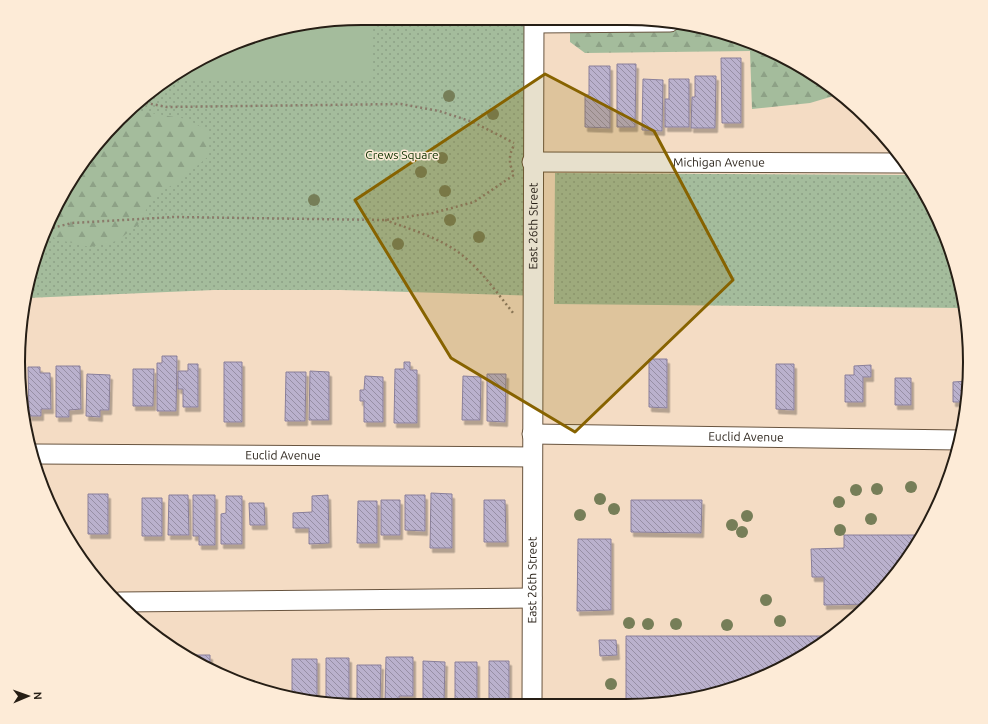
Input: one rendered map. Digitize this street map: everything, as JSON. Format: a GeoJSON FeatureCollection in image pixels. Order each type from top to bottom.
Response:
{"type":"FeatureCollection","features":[{"type":"Feature","properties":{"kind":"street","name":"East 26th Street"},"geometry":{"type":"LineString","coordinates":[[532,699],[532,162],[534,25]]}},
{"type":"Feature","properties":{"kind":"street","name":"Michigan Avenue"},"geometry":{"type":"LineString","coordinates":[[532,162],[897,162]]}},
{"type":"Feature","properties":{"kind":"street","name":"Euclid Avenue"},"geometry":{"type":"LineString","coordinates":[[532,434],[954,440]]}},
{"type":"Feature","properties":{"kind":"street","name":"Euclid Avenue"},"geometry":{"type":"LineString","coordinates":[[38,454],[532,457]]}},
{"type":"Feature","properties":{"kind":"street"},"geometry":{"type":"LineString","coordinates":[[126,602],[532,598]]}},
{"type":"Feature","properties":{"kind":"path"},"geometry":{"type":"LineString","coordinates":[[147,103],[168,107],[401,104],[439,111],[466,120],[519,144]]}},
{"type":"Feature","properties":{"kind":"path"},"geometry":{"type":"LineString","coordinates":[[53,228],[72,223],[174,217],[385,220],[433,213],[474,202],[514,175],[510,164],[509,154],[515,143]]}},
{"type":"Feature","properties":{"kind":"path"},"geometry":{"type":"LineString","coordinates":[[385,220],[433,238],[458,252],[478,271],[518,318]]}},
{"type":"Feature","properties":{"kind":"highlighted area"},"geometry":{"type":"Polygon","coordinates":[[[545,74],[654,131],[733,280],[575,432],[451,358],[355,200],[545,74]]]}},
{"type":"Feature","properties":{"kind":"green space","name":"Crews Square"},"geometry":{"type":"Polygon","coordinates":[[[362,25],[541,25],[542,296],[340,290],[214,290],[31,298],[43,254],[70,193],[95,157],[109,140],[140,109],[157,95],[193,70],[213,60],[254,43],[296,31],[362,25]]]}},
{"type":"Feature","properties":{"kind":"green space"},"geometry":{"type":"Polygon","coordinates":[[[373,25],[373,81],[176,81],[193,70],[213,60],[275,36],[318,28],[373,25]]]}},
{"type":"Feature","properties":{"kind":"green space"},"geometry":{"type":"Polygon","coordinates":[[[570,25],[648,26],[692,31],[734,43],[775,60],[795,70],[833,96],[810,103],[752,109],[750,51],[585,53],[570,42],[570,25]]]}},
{"type":"Feature","properties":{"kind":"green space"},"geometry":{"type":"Polygon","coordinates":[[[138,111],[187,119],[209,132],[209,156],[180,180],[153,197],[138,225],[117,241],[90,247],[55,239],[51,233],[70,193],[95,157],[109,140],[138,111]]]}},
{"type":"Feature","properties":{"kind":"green space"},"geometry":{"type":"Polygon","coordinates":[[[555,173],[906,175],[918,194],[937,233],[952,275],[959,308],[554,304],[555,173]]]}},
{"type":"Feature","properties":{"kind":"building"},"geometry":{"type":"Polygon","coordinates":[[[721,58],[741,58],[741,123],[722,123],[721,58]]]}},
{"type":"Feature","properties":{"kind":"building"},"geometry":{"type":"Polygon","coordinates":[[[617,64],[636,64],[635,127],[617,127],[617,64]]]}},
{"type":"Feature","properties":{"kind":"building"},"geometry":{"type":"Polygon","coordinates":[[[589,66],[610,66],[610,128],[585,127],[585,95],[589,95],[589,66]]]}},
{"type":"Feature","properties":{"kind":"building"},"geometry":{"type":"Polygon","coordinates":[[[695,76],[716,76],[715,128],[691,128],[692,97],[695,97],[695,76]]]}},
{"type":"Feature","properties":{"kind":"building"},"geometry":{"type":"Polygon","coordinates":[[[643,79],[663,80],[662,131],[642,130],[643,79]]]}},
{"type":"Feature","properties":{"kind":"building"},"geometry":{"type":"Polygon","coordinates":[[[669,79],[689,79],[689,127],[665,127],[665,99],[669,99],[669,79]]]}},
{"type":"Feature","properties":{"kind":"building"},"geometry":{"type":"Polygon","coordinates":[[[162,356],[177,356],[176,411],[157,411],[157,363],[162,363],[162,356]]]}},
{"type":"Feature","properties":{"kind":"building"},"geometry":{"type":"Polygon","coordinates":[[[649,359],[667,359],[667,408],[649,407],[649,359]]]}},
{"type":"Feature","properties":{"kind":"building"},"geometry":{"type":"Polygon","coordinates":[[[224,362],[242,362],[242,422],[224,422],[224,362]]]}},
{"type":"Feature","properties":{"kind":"building"},"geometry":{"type":"Polygon","coordinates":[[[404,362],[410,362],[410,370],[417,370],[417,423],[394,423],[395,369],[404,369],[404,362]]]}},
{"type":"Feature","properties":{"kind":"building"},"geometry":{"type":"Polygon","coordinates":[[[188,364],[198,364],[198,407],[183,407],[183,389],[178,389],[178,371],[188,371],[188,364]]]}},
{"type":"Feature","properties":{"kind":"building"},"geometry":{"type":"Polygon","coordinates":[[[776,364],[794,364],[794,410],[776,409],[776,364]]]}},
{"type":"Feature","properties":{"kind":"building"},"geometry":{"type":"Polygon","coordinates":[[[871,365],[871,377],[863,377],[863,402],[845,402],[845,375],[854,375],[854,366],[871,365]]]}},
{"type":"Feature","properties":{"kind":"building"},"geometry":{"type":"Polygon","coordinates":[[[56,366],[80,366],[81,409],[69,410],[69,417],[56,417],[56,366]]]}},
{"type":"Feature","properties":{"kind":"building"},"geometry":{"type":"Polygon","coordinates":[[[28,367],[40,367],[40,373],[50,373],[51,409],[41,409],[41,416],[29,416],[28,367]]]}},
{"type":"Feature","properties":{"kind":"building"},"geometry":{"type":"Polygon","coordinates":[[[133,369],[154,369],[153,406],[133,406],[133,369]]]}},
{"type":"Feature","properties":{"kind":"building"},"geometry":{"type":"Polygon","coordinates":[[[310,371],[329,372],[329,420],[309,420],[310,371]]]}},
{"type":"Feature","properties":{"kind":"building"},"geometry":{"type":"Polygon","coordinates":[[[286,372],[306,372],[305,421],[285,421],[286,372]]]}},
{"type":"Feature","properties":{"kind":"building"},"geometry":{"type":"Polygon","coordinates":[[[87,374],[110,375],[109,410],[100,410],[100,417],[86,416],[87,374]]]}},
{"type":"Feature","properties":{"kind":"building"},"geometry":{"type":"Polygon","coordinates":[[[487,374],[506,374],[505,422],[487,421],[487,374]]]}},
{"type":"Feature","properties":{"kind":"building"},"geometry":{"type":"Polygon","coordinates":[[[365,376],[383,377],[383,422],[364,422],[364,401],[360,401],[360,390],[364,390],[365,376]]]}},
{"type":"Feature","properties":{"kind":"building"},"geometry":{"type":"Polygon","coordinates":[[[463,376],[481,377],[480,420],[462,420],[463,376]]]}},
{"type":"Feature","properties":{"kind":"building"},"geometry":{"type":"Polygon","coordinates":[[[895,378],[911,378],[911,405],[895,405],[895,378]]]}},
{"type":"Feature","properties":{"kind":"building"},"geometry":{"type":"Polygon","coordinates":[[[962,381],[960,402],[953,402],[953,382],[962,381]]]}},
{"type":"Feature","properties":{"kind":"building"},"geometry":{"type":"Polygon","coordinates":[[[431,493],[452,494],[452,548],[430,548],[431,493]]]}},
{"type":"Feature","properties":{"kind":"building"},"geometry":{"type":"Polygon","coordinates":[[[88,494],[108,494],[108,534],[88,534],[88,494]]]}},
{"type":"Feature","properties":{"kind":"building"},"geometry":{"type":"Polygon","coordinates":[[[169,495],[188,495],[189,535],[168,535],[169,495]]]}},
{"type":"Feature","properties":{"kind":"building"},"geometry":{"type":"Polygon","coordinates":[[[193,495],[215,495],[215,545],[199,545],[199,536],[193,536],[193,495]]]}},
{"type":"Feature","properties":{"kind":"building"},"geometry":{"type":"Polygon","coordinates":[[[328,495],[329,543],[309,544],[309,528],[293,528],[293,513],[312,512],[312,496],[328,495]]]}},
{"type":"Feature","properties":{"kind":"building"},"geometry":{"type":"Polygon","coordinates":[[[405,495],[425,495],[425,531],[405,530],[405,495]]]}},
{"type":"Feature","properties":{"kind":"building"},"geometry":{"type":"Polygon","coordinates":[[[226,496],[242,496],[242,544],[221,544],[221,514],[226,513],[226,496]]]}},
{"type":"Feature","properties":{"kind":"building"},"geometry":{"type":"Polygon","coordinates":[[[142,498],[162,498],[162,536],[142,536],[142,498]]]}},
{"type":"Feature","properties":{"kind":"building"},"geometry":{"type":"Polygon","coordinates":[[[381,500],[400,500],[400,535],[381,535],[381,500]]]}},
{"type":"Feature","properties":{"kind":"building"},"geometry":{"type":"Polygon","coordinates":[[[484,500],[505,500],[506,542],[484,542],[484,500]]]}},
{"type":"Feature","properties":{"kind":"building"},"geometry":{"type":"Polygon","coordinates":[[[631,500],[702,500],[701,533],[631,532],[631,500]]]}},
{"type":"Feature","properties":{"kind":"building"},"geometry":{"type":"Polygon","coordinates":[[[358,501],[377,501],[377,543],[357,543],[358,501]]]}},
{"type":"Feature","properties":{"kind":"building"},"geometry":{"type":"Polygon","coordinates":[[[249,503],[264,503],[265,525],[250,525],[249,503]]]}},
{"type":"Feature","properties":{"kind":"building"},"geometry":{"type":"Polygon","coordinates":[[[844,535],[915,535],[893,567],[860,604],[824,605],[824,577],[812,577],[811,549],[844,548],[844,535]]]}},
{"type":"Feature","properties":{"kind":"building"},"geometry":{"type":"Polygon","coordinates":[[[578,539],[611,539],[611,610],[577,611],[578,539]]]}},
{"type":"Feature","properties":{"kind":"building"},"geometry":{"type":"Polygon","coordinates":[[[626,636],[821,636],[794,654],[775,664],[713,688],[670,696],[626,699],[626,636]]]}},
{"type":"Feature","properties":{"kind":"building"},"geometry":{"type":"Polygon","coordinates":[[[599,640],[616,640],[617,655],[600,656],[599,640]]]}},
{"type":"Feature","properties":{"kind":"building"},"geometry":{"type":"Polygon","coordinates":[[[210,655],[210,662],[196,656],[210,655]]]}},
{"type":"Feature","properties":{"kind":"building"},"geometry":{"type":"Polygon","coordinates":[[[386,657],[413,657],[413,696],[399,696],[399,699],[385,699],[386,657]]]}},
{"type":"Feature","properties":{"kind":"building"},"geometry":{"type":"Polygon","coordinates":[[[326,658],[349,658],[349,698],[326,697],[326,658]]]}},
{"type":"Feature","properties":{"kind":"building"},"geometry":{"type":"Polygon","coordinates":[[[292,659],[317,659],[317,696],[292,692],[292,659]]]}},
{"type":"Feature","properties":{"kind":"building"},"geometry":{"type":"Polygon","coordinates":[[[423,661],[445,662],[444,699],[423,699],[423,661]]]}},
{"type":"Feature","properties":{"kind":"building"},"geometry":{"type":"Polygon","coordinates":[[[489,661],[509,661],[509,699],[489,699],[489,661]]]}},
{"type":"Feature","properties":{"kind":"building"},"geometry":{"type":"Polygon","coordinates":[[[455,662],[477,662],[477,699],[455,699],[455,662]]]}},
{"type":"Feature","properties":{"kind":"building"},"geometry":{"type":"Polygon","coordinates":[[[357,665],[381,665],[380,699],[357,699],[357,665]]]}}]}
